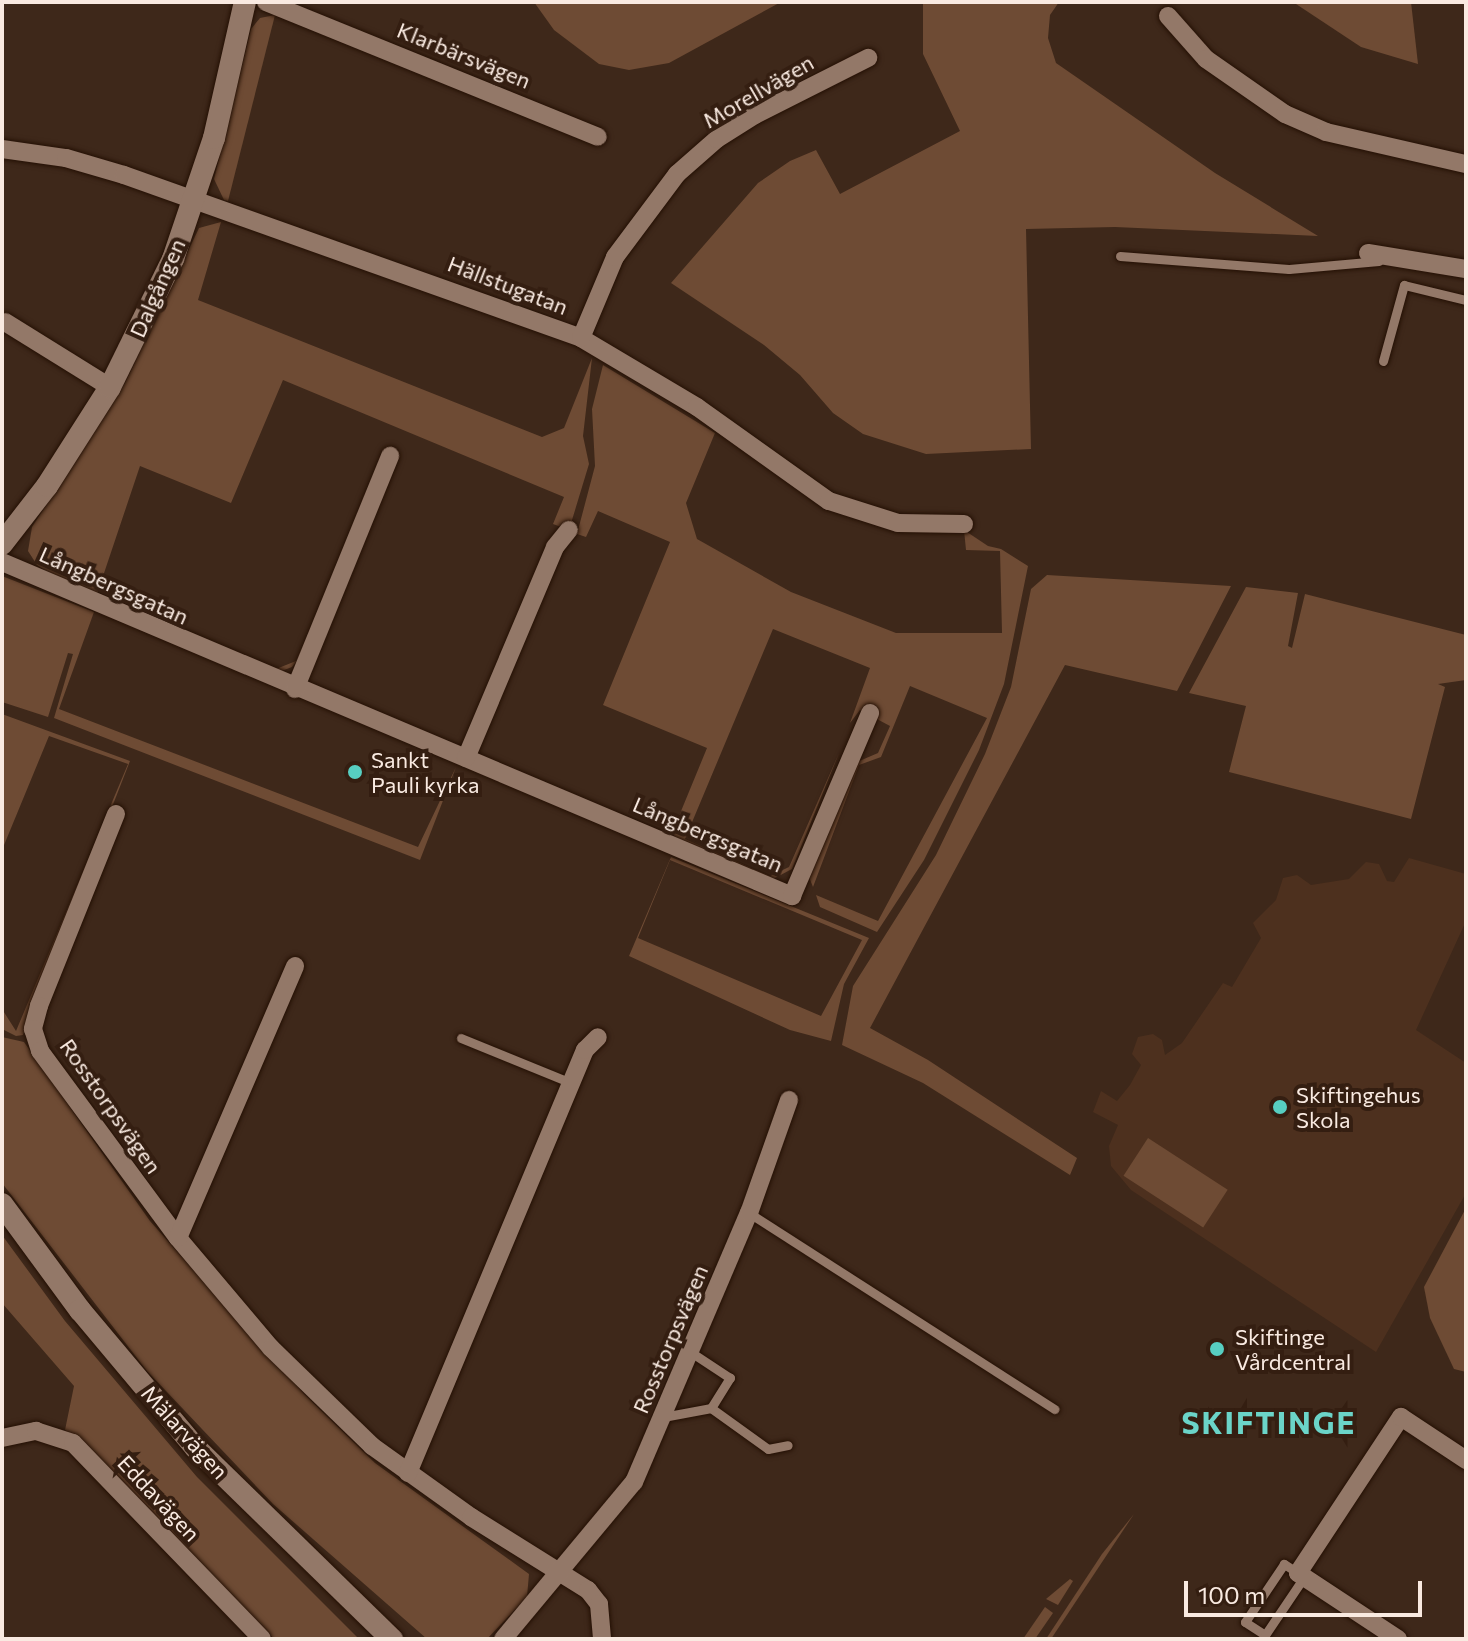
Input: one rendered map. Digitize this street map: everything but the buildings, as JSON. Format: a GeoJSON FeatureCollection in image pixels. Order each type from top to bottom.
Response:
{"type":"FeatureCollection","features":[{"type":"Feature","properties":{"kind":"street","name":"Dalgången"},"geometry":{"type":"LineString","coordinates":[[2,544],[47,486],[110,387],[167,271],[195,199],[245,2]]}},
{"type":"Feature","properties":{"kind":"street","name":"Klarbärsvägen"},"geometry":{"type":"LineString","coordinates":[[266,2],[598,137]]}},
{"type":"Feature","properties":{"kind":"street"},"geometry":{"type":"LineString","coordinates":[[1168,16],[1206,59],[1285,114],[1326,132],[1466,164]]}},
{"type":"Feature","properties":{"kind":"street","name":"Morellvägen"},"geometry":{"type":"LineString","coordinates":[[581,338],[615,257],[677,174],[717,139],[755,115],[868,58]]}},
{"type":"Feature","properties":{"kind":"street","name":"Hällstugatan"},"geometry":{"type":"LineString","coordinates":[[2,149],[66,158],[195,199],[581,338],[697,407],[829,501],[898,523],[964,524]]}},
{"type":"Feature","properties":{"kind":"street"},"geometry":{"type":"LineString","coordinates":[[1368,253],[1466,269]]}},
{"type":"Feature","properties":{"kind":"street"},"geometry":{"type":"LineString","coordinates":[[5,322],[110,387]]}},
{"type":"Feature","properties":{"kind":"street"},"geometry":{"type":"LineString","coordinates":[[295,689],[390,456]]}},
{"type":"Feature","properties":{"kind":"street"},"geometry":{"type":"LineString","coordinates":[[466,758],[555,547],[569,530]]}},
{"type":"Feature","properties":{"kind":"street","name":"Långbergsgatan"},"geometry":{"type":"LineString","coordinates":[[2,562],[295,689],[792,896],[870,713]]}},
{"type":"Feature","properties":{"kind":"street","name":"Rosstorpsvägen"},"geometry":{"type":"LineString","coordinates":[[116,814],[33,1029],[40,1051],[178,1238],[271,1348],[372,1446],[558,1575],[595,1597],[602,1639]]}},
{"type":"Feature","properties":{"kind":"street"},"geometry":{"type":"LineString","coordinates":[[178,1238],[295,966]]}},
{"type":"Feature","properties":{"kind":"street"},"geometry":{"type":"LineString","coordinates":[[408,1473],[585,1050],[598,1037]]}},
{"type":"Feature","properties":{"kind":"street","name":"Rosstorpsvägen"},"geometry":{"type":"LineString","coordinates":[[503,1639],[634,1482],[749,1213],[789,1100]]}},
{"type":"Feature","properties":{"kind":"street","name":"Mälarvägen"},"geometry":{"type":"LineString","coordinates":[[2,1204],[80,1310],[196,1448],[392,1639]]}},
{"type":"Feature","properties":{"kind":"street"},"geometry":{"type":"LineString","coordinates":[[1398,1639],[1301,1575],[1401,1417],[1466,1460]]}},
{"type":"Feature","properties":{"kind":"street","name":"Eddavägen"},"geometry":{"type":"LineString","coordinates":[[2,1438],[36,1431],[73,1443],[262,1639]]}},
{"type":"Feature","properties":{"kind":"lane"},"geometry":{"type":"LineString","coordinates":[[1120,256],[1289,269],[1402,257]]}},
{"type":"Feature","properties":{"kind":"lane"},"geometry":{"type":"LineString","coordinates":[[1383,361],[1404,285],[1466,300]]}},
{"type":"Feature","properties":{"kind":"lane"},"geometry":{"type":"LineString","coordinates":[[461,1038],[571,1083]]}},
{"type":"Feature","properties":{"kind":"lane"},"geometry":{"type":"LineString","coordinates":[[749,1213],[1054,1409]]}},
{"type":"Feature","properties":{"kind":"lane"},"geometry":{"type":"LineString","coordinates":[[689,1351],[730,1378],[711,1408]]}},
{"type":"Feature","properties":{"kind":"lane"},"geometry":{"type":"LineString","coordinates":[[663,1417],[711,1408],[768,1449],[788,1445]]}},
{"type":"Feature","properties":{"kind":"lane"},"geometry":{"type":"LineString","coordinates":[[1284,1564],[1301,1575],[1265,1635],[1245,1622],[1284,1564]]}},
{"type":"Feature","properties":{"kind":"shaded area"},"geometry":{"type":"Polygon","coordinates":[[[534,2],[781,2],[669,63],[629,70],[599,64],[554,30],[534,2]]]}},
{"type":"Feature","properties":{"kind":"shaded area"},"geometry":{"type":"Polygon","coordinates":[[[923,2],[1059,2],[1050,15],[1048,38],[1056,63],[1215,173],[1318,236],[1115,227],[1026,229],[1031,449],[926,454],[863,434],[833,413],[800,375],[764,345],[671,283],[758,183],[790,161],[816,150],[840,194],[960,131],[923,54],[923,2]]]}},
{"type":"Feature","properties":{"kind":"shaded area"},"geometry":{"type":"Polygon","coordinates":[[[1293,2],[1411,2],[1418,64],[1361,47],[1293,2]]]}},
{"type":"Feature","properties":{"kind":"shaded area"},"geometry":{"type":"Polygon","coordinates":[[[275,15],[228,201],[224,200],[214,179],[251,29],[260,18],[275,15]]]}},
{"type":"Feature","properties":{"kind":"shaded area"},"geometry":{"type":"Polygon","coordinates":[[[221,222],[198,300],[542,437],[564,428],[592,358],[583,436],[589,464],[569,530],[553,524],[564,497],[283,380],[231,503],[140,466],[97,594],[276,669],[296,661],[328,590],[297,661],[292,667],[279,672],[61,581],[37,565],[28,551],[32,527],[125,383],[199,228],[221,222]]]}},
{"type":"Feature","properties":{"kind":"shaded area"},"geometry":{"type":"Polygon","coordinates":[[[603,365],[715,433],[686,503],[697,539],[791,592],[896,633],[1002,633],[1000,551],[966,550],[964,530],[1028,566],[1004,684],[979,750],[924,860],[877,932],[820,907],[816,895],[878,921],[987,718],[910,686],[881,757],[859,765],[813,887],[809,877],[857,762],[878,753],[890,726],[860,710],[850,723],[870,668],[773,629],[685,839],[770,876],[789,867],[839,753],[792,869],[773,879],[678,840],[672,833],[707,748],[603,705],[670,542],[598,511],[586,537],[577,534],[595,466],[592,409],[603,365]]]}},
{"type":"Feature","properties":{"kind":"shaded area"},"geometry":{"type":"Polygon","coordinates":[[[1047,575],[1231,586],[1177,691],[1065,665],[870,1028],[928,1060],[1077,1158],[1070,1175],[923,1083],[842,1045],[853,986],[936,855],[985,754],[1011,687],[1031,589],[1047,575]]]}},
{"type":"Feature","properties":{"kind":"shaded area"},"geometry":{"type":"Polygon","coordinates":[[[2,576],[94,612],[59,709],[418,847],[456,767],[420,860],[54,718],[73,654],[68,653],[48,717],[2,702],[2,576]]]}},
{"type":"Feature","properties":{"kind":"shaded area"},"geometry":{"type":"Polygon","coordinates":[[[1246,587],[1298,593],[1288,646],[1292,648],[1305,594],[1466,635],[1466,680],[1438,684],[1445,687],[1411,819],[1229,772],[1246,706],[1189,693],[1246,587]]]}},
{"type":"Feature","properties":{"kind":"shaded area"},"geometry":{"type":"Polygon","coordinates":[[[2,714],[130,761],[23,1035],[16,1036],[2,1029],[2,1009],[16,1031],[128,764],[49,736],[2,850],[2,714]]]}},
{"type":"Feature","properties":{"kind":"shaded area"},"geometry":{"type":"Polygon","coordinates":[[[671,857],[869,938],[844,984],[831,1041],[790,1030],[629,956],[671,857]],[[670,860],[638,938],[821,1016],[862,940],[670,860]]]}},
{"type":"Feature","properties":{"kind":"shaded area","name":"Skiftingehus Skola"},"geometry":{"type":"Polygon","coordinates":[[[1409,858],[1466,874],[1466,921],[1416,1030],[1466,1063],[1466,1193],[1376,1352],[1131,1190],[1111,1166],[1109,1146],[1118,1125],[1093,1112],[1101,1091],[1117,1101],[1130,1085],[1141,1065],[1132,1054],[1138,1037],[1153,1034],[1162,1040],[1165,1055],[1182,1043],[1223,983],[1232,987],[1261,938],[1253,923],[1276,900],[1283,878],[1297,875],[1311,885],[1349,879],[1366,862],[1379,864],[1387,881],[1394,882],[1409,858]]]}},
{"type":"Feature","properties":{"kind":"shaded area"},"geometry":{"type":"Polygon","coordinates":[[[2,1037],[24,1042],[150,1221],[304,1394],[375,1463],[529,1574],[527,1597],[487,1639],[427,1639],[273,1504],[147,1371],[2,1183],[2,1037]]]}},
{"type":"Feature","properties":{"kind":"shaded area"},"geometry":{"type":"Polygon","coordinates":[[[1148,1138],[1228,1190],[1203,1227],[1123,1176],[1148,1138]]]}},
{"type":"Feature","properties":{"kind":"shaded area"},"geometry":{"type":"Polygon","coordinates":[[[1466,1208],[1466,1372],[1454,1369],[1430,1318],[1424,1287],[1466,1208]]]}},
{"type":"Feature","properties":{"kind":"shaded area"},"geometry":{"type":"Polygon","coordinates":[[[2,1235],[65,1321],[197,1477],[359,1639],[274,1639],[88,1446],[65,1430],[74,1386],[2,1303],[2,1235]]]}},
{"type":"Feature","properties":{"kind":"shaded area"},"geometry":{"type":"Polygon","coordinates":[[[1134,1514],[1051,1639],[1046,1639],[1102,1554],[1134,1514]]]}},
{"type":"Feature","properties":{"kind":"shaded area"},"geometry":{"type":"Polygon","coordinates":[[[1070,1579],[1073,1581],[1058,1605],[1046,1599],[1070,1579]]]}},
{"type":"Feature","properties":{"kind":"shaded area"},"geometry":{"type":"Polygon","coordinates":[[[1045,1607],[1053,1613],[1035,1639],[1023,1639],[1045,1607]]]}},
{"type":"Feature","properties":{"kind":"place","name":"Sankt Pauli kyrka"},"geometry":{"type":"Point","coordinates":[355,772]}},
{"type":"Feature","properties":{"kind":"place","name":"Skiftingehus Skola"},"geometry":{"type":"Point","coordinates":[1280,1107]}},
{"type":"Feature","properties":{"kind":"place","name":"Skiftinge Vårdcentral"},"geometry":{"type":"Point","coordinates":[1217,1349]}},
{"type":"Feature","properties":{"kind":"district","name":"SKIFTINGE"},"geometry":{"type":"Point","coordinates":[1269,1422]}}]}
